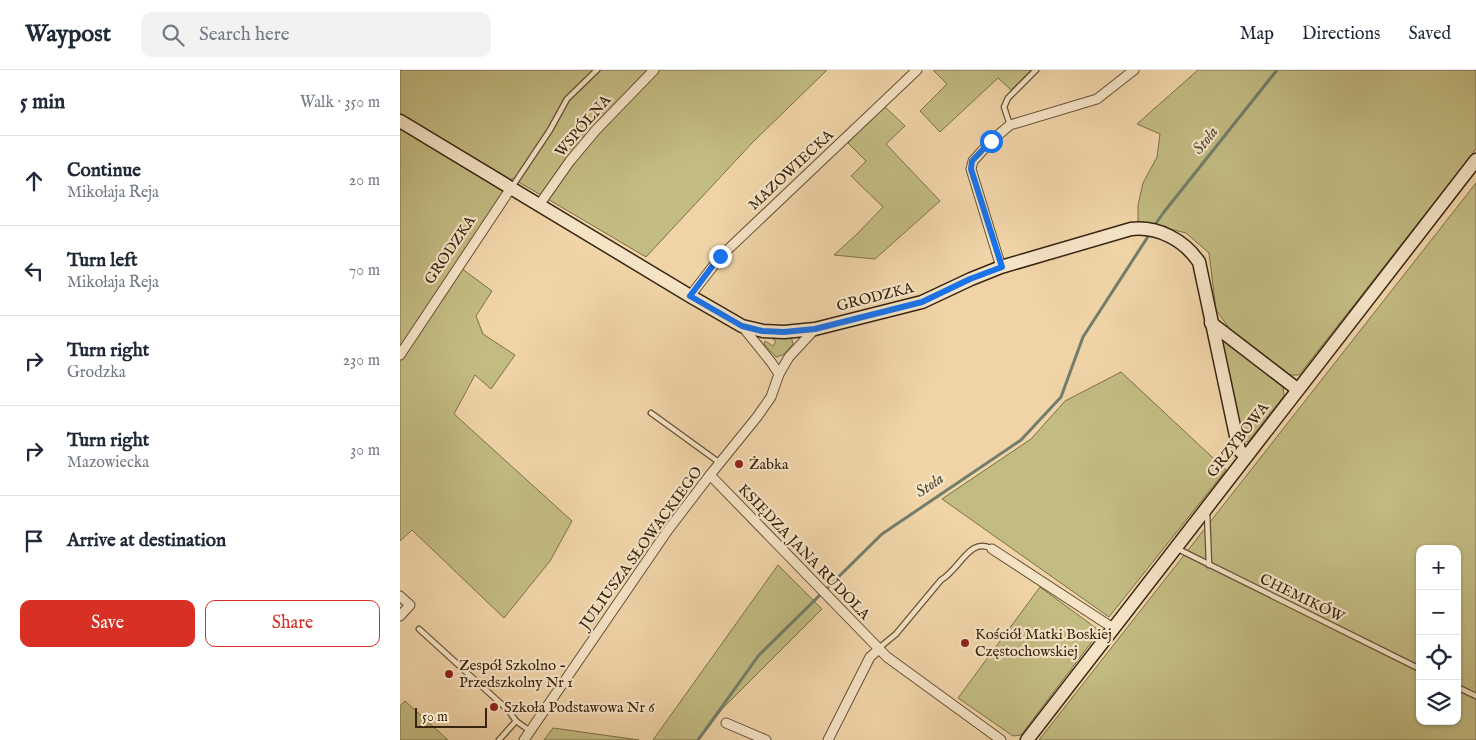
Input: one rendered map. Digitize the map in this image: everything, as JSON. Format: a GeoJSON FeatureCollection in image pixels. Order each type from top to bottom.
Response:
{"type":"FeatureCollection","features":[{"type":"Feature","properties":{"kind":"street","name":"WSPÓLNA"},"geometry":{"type":"LineString","coordinates":[[539,205],[570,161],[596,130],[654,70]]}},
{"type":"Feature","properties":{"kind":"street","name":"MAZOWIECKA"},"geometry":{"type":"LineString","coordinates":[[690,296],[727,250],[916,70]]}},
{"type":"Feature","properties":{"kind":"street"},"geometry":{"type":"LineString","coordinates":[[1002,267],[971,169],[972,161],[1010,125],[1097,99],[1134,70]]}},
{"type":"Feature","properties":{"kind":"street","name":"GRODZKA"},"geometry":{"type":"LineString","coordinates":[[400,121],[690,296],[742,326],[762,331],[784,332],[815,329],[922,302],[970,279],[1002,267],[1131,229],[1143,228],[1154,230],[1181,243],[1191,251],[1199,262],[1239,450],[1246,456]]}},
{"type":"Feature","properties":{"kind":"street","name":"GRZYBOWA"},"geometry":{"type":"LineString","coordinates":[[1027,740],[1206,506],[1476,160]]}},
{"type":"Feature","properties":{"kind":"street","name":"GRODZKA"},"geometry":{"type":"LineString","coordinates":[[400,355],[511,188]]}},
{"type":"Feature","properties":{"kind":"street"},"geometry":{"type":"LineString","coordinates":[[1211,323],[1297,389]]}},
{"type":"Feature","properties":{"kind":"street"},"geometry":{"type":"LineString","coordinates":[[742,326],[779,374]]}},
{"type":"Feature","properties":{"kind":"street","name":"JULIUSZA SŁOWACKIEGO"},"geometry":{"type":"LineString","coordinates":[[524,740],[630,584],[710,476],[758,417],[771,397],[779,374],[789,357],[815,329]]}},
{"type":"Feature","properties":{"kind":"street","name":"KSIĘDZA JANA RUDOLA"},"geometry":{"type":"LineString","coordinates":[[710,476],[887,657],[1001,740]]}},
{"type":"Feature","properties":{"kind":"street"},"geometry":{"type":"LineString","coordinates":[[992,549],[1113,628]]}},
{"type":"Feature","properties":{"kind":"street"},"geometry":{"type":"LineString","coordinates":[[400,596],[410,605],[400,616]]}},
{"type":"Feature","properties":{"kind":"street"},"geometry":{"type":"LineString","coordinates":[[828,740],[870,657],[879,649]]}},
{"type":"Feature","properties":{"kind":"street"},"geometry":{"type":"LineString","coordinates":[[726,723],[766,740]]}},
{"type":"Feature","properties":{"kind":"lane"},"geometry":{"type":"LineString","coordinates":[[511,188],[550,130],[567,100],[597,70]]}},
{"type":"Feature","properties":{"kind":"lane"},"geometry":{"type":"LineString","coordinates":[[1010,125],[1004,107],[1008,98],[1036,70]]}},
{"type":"Feature","properties":{"kind":"lane"},"geometry":{"type":"LineString","coordinates":[[651,413],[720,463]]}},
{"type":"Feature","properties":{"kind":"lane"},"geometry":{"type":"LineString","coordinates":[[1206,506],[1210,566]]}},
{"type":"Feature","properties":{"kind":"lane"},"geometry":{"type":"LineString","coordinates":[[879,649],[896,634],[941,580],[950,575],[973,548],[983,545],[992,549]]}},
{"type":"Feature","properties":{"kind":"lane","name":"CHEMIKÓW"},"geometry":{"type":"LineString","coordinates":[[1174,548],[1416,667]]}},
{"type":"Feature","properties":{"kind":"lane"},"geometry":{"type":"LineString","coordinates":[[419,629],[509,711],[516,721],[530,731]]}},
{"type":"Feature","properties":{"kind":"lane"},"geometry":{"type":"LineString","coordinates":[[1461,689],[1476,696]]}},
{"type":"Feature","properties":{"kind":"lane"},"geometry":{"type":"LineString","coordinates":[[499,740],[516,721]]}},
{"type":"Feature","properties":{"kind":"shaded area"},"geometry":{"type":"Polygon","coordinates":[[[400,70],[827,70],[752,143],[646,257],[512,178],[457,265],[492,291],[476,316],[483,334],[515,355],[491,389],[475,375],[454,414],[572,521],[550,561],[504,618],[412,530],[400,541],[400,70]]]}},
{"type":"Feature","properties":{"kind":"shaded area"},"geometry":{"type":"Polygon","coordinates":[[[933,70],[1031,70],[1011,90],[998,78],[940,132],[920,111],[947,84],[933,70]]]}},
{"type":"Feature","properties":{"kind":"shaded area"},"geometry":{"type":"Polygon","coordinates":[[[1198,70],[1476,70],[1476,149],[1299,375],[1288,375],[1235,336],[1216,310],[1209,253],[1186,233],[1138,221],[1138,205],[1143,183],[1157,157],[1160,134],[1137,124],[1198,70]]]}},
{"type":"Feature","properties":{"kind":"shaded area"},"geometry":{"type":"Polygon","coordinates":[[[883,105],[905,126],[886,144],[940,201],[875,259],[834,255],[883,207],[851,176],[866,161],[848,143],[883,105]]]}},
{"type":"Feature","properties":{"kind":"shaded area"},"geometry":{"type":"Polygon","coordinates":[[[1476,183],[1476,740],[1039,740],[1476,183]]]}},
{"type":"Feature","properties":{"kind":"shaded area"},"geometry":{"type":"Polygon","coordinates":[[[768,336],[791,336],[793,344],[783,355],[776,357],[764,344],[765,341],[773,346],[776,341],[768,336]]]}},
{"type":"Feature","properties":{"kind":"shaded area"},"geometry":{"type":"Polygon","coordinates":[[[1220,338],[1283,387],[1284,396],[1248,442],[1242,440],[1220,338]]]}},
{"type":"Feature","properties":{"kind":"shaded area"},"geometry":{"type":"Polygon","coordinates":[[[1121,372],[1226,470],[1109,617],[942,499],[1031,439],[1065,401],[1121,372]]]}},
{"type":"Feature","properties":{"kind":"shaded area"},"geometry":{"type":"Polygon","coordinates":[[[778,565],[822,609],[723,708],[699,740],[653,740],[778,565]]]}},
{"type":"Feature","properties":{"kind":"shaded area"},"geometry":{"type":"Polygon","coordinates":[[[1040,587],[1100,631],[1021,735],[1013,736],[958,698],[1040,587]]]}},
{"type":"Feature","properties":{"kind":"shaded area"},"geometry":{"type":"Polygon","coordinates":[[[405,701],[448,740],[400,740],[400,706],[405,701]]]}},
{"type":"Feature","properties":{"kind":"shaded area"},"geometry":{"type":"Polygon","coordinates":[[[553,728],[639,740],[544,740],[553,728]]]}},
{"type":"Feature","properties":{"kind":"waterway","name":"Stoła"},"geometry":{"type":"LineString","coordinates":[[1154,226],[1277,70]]}},
{"type":"Feature","properties":{"kind":"waterway","name":"Stoła"},"geometry":{"type":"LineString","coordinates":[[698,740],[759,655],[882,534],[1021,440],[1061,397],[1083,337],[1149,235]]}},
{"type":"Feature","properties":{"kind":"place","name":"Żabka"},"geometry":{"type":"Point","coordinates":[739,464]}},
{"type":"Feature","properties":{"kind":"place","name":"Kościół Matki Boskiej Częstochowskiej"},"geometry":{"type":"Point","coordinates":[965,643]}},
{"type":"Feature","properties":{"kind":"place","name":"Zespół Szkolno - Przedszkolny Nr 1"},"geometry":{"type":"Point","coordinates":[449,674]}},
{"type":"Feature","properties":{"kind":"place","name":"Szkoła Podstawowa Nr 6"},"geometry":{"type":"Point","coordinates":[494,707]}},
{"type":"Feature","properties":{"kind":"route"},"geometry":{"type":"LineString","coordinates":[[720,256],[690,296],[742,326],[762,331],[784,332],[815,329],[905,307],[938,296],[970,279],[1002,267],[971,169],[972,161],[991,141]]}}]}
